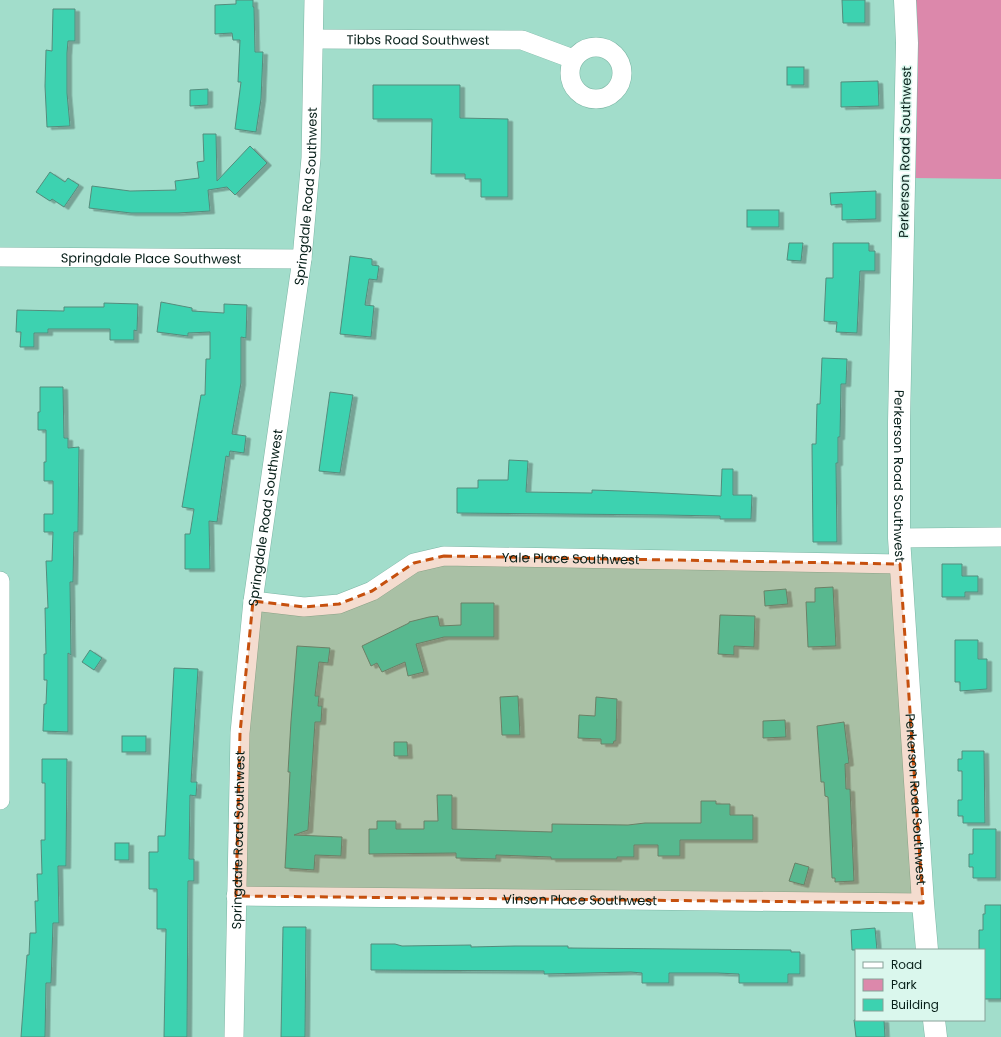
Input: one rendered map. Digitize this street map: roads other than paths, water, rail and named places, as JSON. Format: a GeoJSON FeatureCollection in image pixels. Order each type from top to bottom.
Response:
{"type":"FeatureCollection","features":[{"type":"Feature","properties":{"kind":"street","name":"Springdale Road Southwest"},"geometry":{"type":"LineString","coordinates":[[234,1037],[240,733],[253,601],[302,259],[311,158],[314,0]]}},
{"type":"Feature","properties":{"kind":"street","name":"Perkerson Road Southwest"},"geometry":{"type":"LineString","coordinates":[[905,0],[907,43],[899,422],[899,538],[927,949]]}},
{"type":"Feature","properties":{"kind":"street","name":"Tibbs Road Southwest"},"geometry":{"type":"LineString","coordinates":[[314,39],[522,40],[573,59]]}},
{"type":"Feature","properties":{"kind":"street","name":"Springdale Place Southwest"},"geometry":{"type":"LineString","coordinates":[[0,256],[302,259]]}},
{"type":"Feature","properties":{"kind":"street"},"geometry":{"type":"LineString","coordinates":[[899,538],[1001,537]]}},
{"type":"Feature","properties":{"kind":"street","name":"Yale Place Southwest"},"geometry":{"type":"LineString","coordinates":[[253,601],[304,607],[339,604],[372,591],[414,563],[444,556],[900,564]]}},
{"type":"Feature","properties":{"kind":"street"},"geometry":{"type":"LineString","coordinates":[[0,581],[0,800]]}},
{"type":"Feature","properties":{"kind":"street","name":"Vinson Place Southwest"},"geometry":{"type":"LineString","coordinates":[[236,896],[923,903]]}},
{"type":"Feature","properties":{"kind":"street"},"geometry":{"type":"LineString","coordinates":[[934,1021],[936,1037]]}}]}
